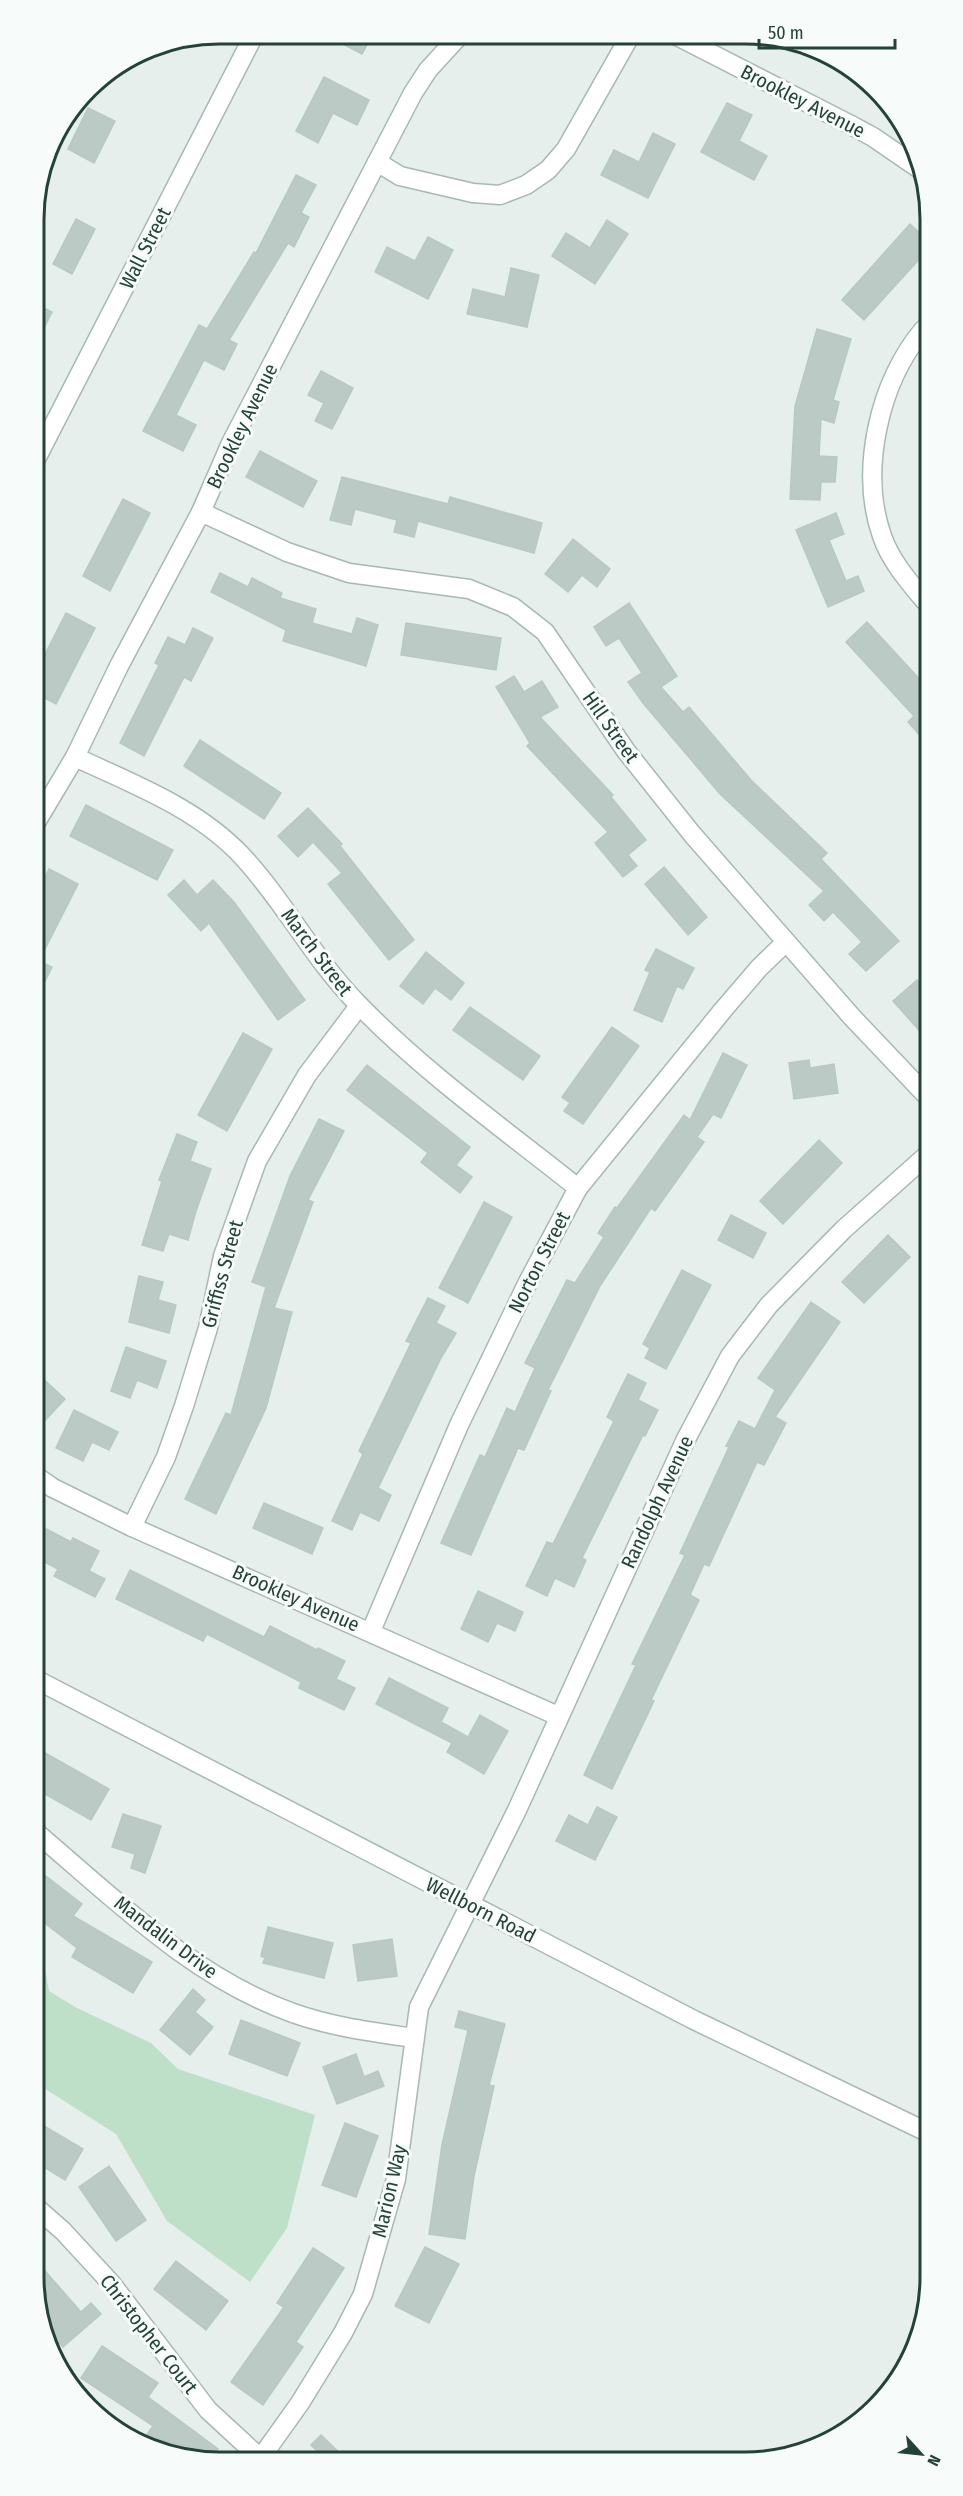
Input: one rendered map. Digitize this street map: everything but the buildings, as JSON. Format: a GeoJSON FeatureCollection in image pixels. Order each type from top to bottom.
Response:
{"type":"FeatureCollection","features":[{"type":"Feature","properties":{"kind":"street","name":"Wall Street"},"geometry":{"type":"LineString","coordinates":[[44,445],[249,44]]}},
{"type":"Feature","properties":{"kind":"street","name":"Brookley Avenue"},"geometry":{"type":"LineString","coordinates":[[44,809],[75,757],[119,666],[201,512],[231,443],[413,93],[428,70],[451,44]]}},
{"type":"Feature","properties":{"kind":"street"},"geometry":{"type":"LineString","coordinates":[[377,162],[400,176],[473,193],[500,195],[526,185],[548,170],[566,149],[625,44]]}},
{"type":"Feature","properties":{"kind":"street","name":"Brookley Avenue"},"geometry":{"type":"LineString","coordinates":[[693,44],[873,137],[910,162]]}},
{"type":"Feature","properties":{"kind":"street"},"geometry":{"type":"LineString","coordinates":[[920,334],[906,352],[892,377],[884,400],[874,457],[876,515],[883,539],[906,578],[920,595]]}},
{"type":"Feature","properties":{"kind":"street","name":"Hill Street"},"geometry":{"type":"LineString","coordinates":[[201,512],[287,552],[348,573],[469,589],[513,607],[545,632],[626,751],[692,834],[850,1016],[920,1088]]}},
{"type":"Feature","properties":{"kind":"street","name":"March Street"},"geometry":{"type":"LineString","coordinates":[[75,757],[173,803],[213,830],[241,855],[266,884],[334,978],[359,1006],[434,1072],[578,1188]]}},
{"type":"Feature","properties":{"kind":"street","name":"Norton Street"},"geometry":{"type":"LineString","coordinates":[[371,1631],[459,1425],[528,1282],[578,1188],[723,1010],[759,968],[786,942]]}},
{"type":"Feature","properties":{"kind":"street","name":"Griffiss Street"},"geometry":{"type":"LineString","coordinates":[[132,1527],[166,1457],[184,1406],[208,1328],[223,1256],[258,1161],[308,1075],[359,1006]]}},
{"type":"Feature","properties":{"kind":"street","name":"Randolph Avenue"},"geometry":{"type":"LineString","coordinates":[[470,1905],[517,1810],[685,1441],[730,1356],[769,1305],[844,1229],[920,1163]]}},
{"type":"Feature","properties":{"kind":"street","name":"Brookley Avenue"},"geometry":{"type":"LineString","coordinates":[[43,1481],[132,1527],[371,1631],[558,1716]]}},
{"type":"Feature","properties":{"kind":"street","name":"Wellborn Road"},"geometry":{"type":"LineString","coordinates":[[43,1683],[694,2020],[919,2128]]}},
{"type":"Feature","properties":{"kind":"street","name":"Mandalin Drive"},"geometry":{"type":"LineString","coordinates":[[43,1838],[178,1951],[235,1987],[292,2013],[323,2022],[414,2038]]}},
{"type":"Feature","properties":{"kind":"street","name":"Marion Way"},"geometry":{"type":"LineString","coordinates":[[265,2452],[300,2403],[343,2333],[363,2294],[396,2179],[414,2038],[423,1999],[470,1905]]}},
{"type":"Feature","properties":{"kind":"street","name":"Christopher Court"},"geometry":{"type":"LineString","coordinates":[[43,2214],[63,2231],[111,2283],[208,2410],[253,2452]]}},
{"type":"Feature","properties":{"kind":"green space"},"geometry":{"type":"Polygon","coordinates":[[[43,1960],[49,1991],[77,2008],[151,2043],[178,2069],[315,2115],[287,2228],[250,2282],[167,2221],[116,2134],[43,2088],[43,1960]]]}}]}
